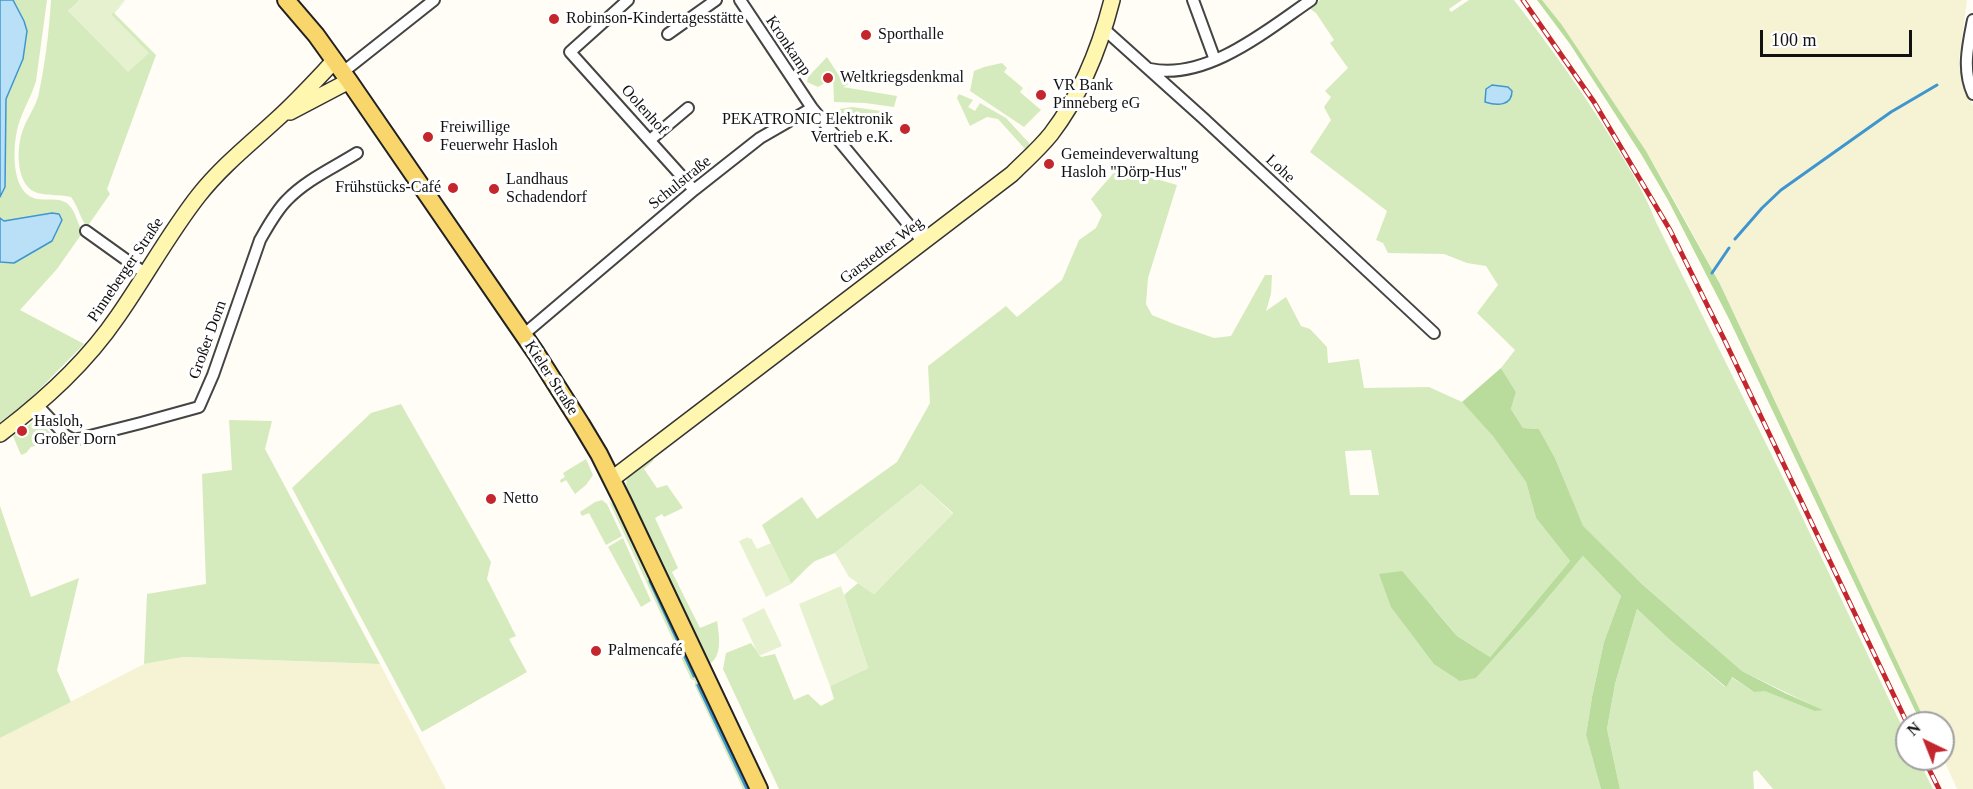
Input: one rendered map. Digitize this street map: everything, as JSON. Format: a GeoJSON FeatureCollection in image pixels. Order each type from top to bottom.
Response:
{"type":"FeatureCollection","features":[{"type":"Feature","properties":{"kind":"main road","name":"Kieler Straße"},"geometry":{"type":"LineString","coordinates":[[286,0],[342,71],[523,335],[581,424],[612,479],[759,789]]}},
{"type":"Feature","properties":{"kind":"main road","name":"Garstedter Weg"},"geometry":{"type":"LineString","coordinates":[[612,479],[1012,174],[1050,135],[1078,91],[1104,29],[1112,0]]}},
{"type":"Feature","properties":{"kind":"main road","name":"Pinneberger Straße"},"geometry":{"type":"LineString","coordinates":[[277,119],[342,71]]}},
{"type":"Feature","properties":{"kind":"main road","name":"Pinneberger Straße"},"geometry":{"type":"LineString","coordinates":[[0,434],[38,406],[101,340],[177,226],[200,194],[225,166],[277,119],[342,71]]}},
{"type":"Feature","properties":{"kind":"street"},"geometry":{"type":"LineString","coordinates":[[342,71],[434,0]]}},
{"type":"Feature","properties":{"kind":"street","name":"Oolenhof"},"geometry":{"type":"LineString","coordinates":[[628,0],[570,52],[694,190]]}},
{"type":"Feature","properties":{"kind":"street"},"geometry":{"type":"LineString","coordinates":[[668,34],[716,0]]}},
{"type":"Feature","properties":{"kind":"street","name":"Kronkamp"},"geometry":{"type":"LineString","coordinates":[[740,0],[812,108]]}},
{"type":"Feature","properties":{"kind":"street"},"geometry":{"type":"LineString","coordinates":[[1193,0],[1215,60]]}},
{"type":"Feature","properties":{"kind":"street"},"geometry":{"type":"LineString","coordinates":[[1150,69],[1166,72],[1180,71],[1215,60],[1252,40],[1311,0]]}},
{"type":"Feature","properties":{"kind":"street"},"geometry":{"type":"LineString","coordinates":[[1973,20],[1966,59],[1969,85],[1973,94]]}},
{"type":"Feature","properties":{"kind":"street","name":"Lohe"},"geometry":{"type":"LineString","coordinates":[[1104,29],[1434,333]]}},
{"type":"Feature","properties":{"kind":"street"},"geometry":{"type":"LineString","coordinates":[[650,140],[688,108]]}},
{"type":"Feature","properties":{"kind":"street"},"geometry":{"type":"LineString","coordinates":[[812,108],[923,243]]}},
{"type":"Feature","properties":{"kind":"street","name":"Schulstraße"},"geometry":{"type":"LineString","coordinates":[[523,335],[694,190],[760,138],[812,108]]}},
{"type":"Feature","properties":{"kind":"street","name":"Großer Dorn"},"geometry":{"type":"LineString","coordinates":[[38,406],[65,435],[74,440],[199,407],[213,375],[260,240],[271,222],[285,202],[302,186],[357,153]]}},
{"type":"Feature","properties":{"kind":"street"},"geometry":{"type":"LineString","coordinates":[[86,231],[146,274]]}},
{"type":"Feature","properties":{"kind":"shaded area"},"geometry":{"type":"Polygon","coordinates":[[[1542,0],[1967,0],[1959,60],[1963,81],[1973,106],[1973,789],[1957,789],[1949,771],[1955,771],[1955,711],[1920,711],[1720,284],[1646,151],[1562,25],[1542,0]]]}},
{"type":"Feature","properties":{"kind":"shaded area"},"geometry":{"type":"Polygon","coordinates":[[[183,657],[380,664],[446,789],[0,789],[0,738],[144,664],[183,657]]]}},
{"type":"Feature","properties":{"kind":"green space"},"geometry":{"type":"Polygon","coordinates":[[[13,0],[47,0],[36,81],[20,120],[16,137],[15,159],[18,180],[22,189],[32,198],[59,200],[68,204],[83,232],[57,269],[20,310],[84,344],[28,401],[0,422],[0,262],[14,263],[52,241],[62,220],[52,213],[4,221],[0,218],[0,197],[5,187],[6,99],[23,59],[27,31],[13,0]]]}},
{"type":"Feature","properties":{"kind":"green space"},"geometry":{"type":"Polygon","coordinates":[[[51,0],[80,0],[68,11],[111,14],[126,0],[114,13],[156,55],[107,189],[110,194],[87,227],[71,197],[34,192],[25,183],[20,168],[19,150],[22,134],[37,101],[40,85],[51,0]]]}},
{"type":"Feature","properties":{"kind":"green space"},"geometry":{"type":"Polygon","coordinates":[[[80,0],[125,0],[111,14],[149,53],[128,72],[68,11],[80,0]]]}},
{"type":"Feature","properties":{"kind":"green space"},"geometry":{"type":"Polygon","coordinates":[[[1320,0],[1462,0],[1449,9],[1451,12],[1469,0],[1514,0],[1581,91],[1648,203],[1895,712],[1895,771],[1924,771],[1933,789],[1773,789],[1757,770],[1753,772],[1754,789],[1620,789],[1607,729],[1615,684],[1637,609],[1725,687],[1731,677],[1754,692],[1765,690],[1822,710],[1742,671],[1643,585],[1582,526],[1555,458],[1539,429],[1523,428],[1511,409],[1516,392],[1501,368],[1515,350],[1477,313],[1498,285],[1486,266],[1467,263],[1444,254],[1388,253],[1383,243],[1376,240],[1387,211],[1310,152],[1331,120],[1324,107],[1331,97],[1325,91],[1348,68],[1330,43],[1334,40],[1316,13],[1309,8],[1320,0]]]}},
{"type":"Feature","properties":{"kind":"green space"},"geometry":{"type":"Polygon","coordinates":[[[1537,0],[1542,0],[1562,25],[1646,151],[1720,284],[1920,711],[1915,711],[1729,319],[1668,200],[1570,44],[1537,0]]]}},
{"type":"Feature","properties":{"kind":"green space"},"geometry":{"type":"Polygon","coordinates":[[[827,57],[840,77],[849,84],[843,87],[897,96],[894,107],[834,102],[833,76],[824,76],[822,79],[825,83],[818,87],[807,82],[808,77],[827,57]]]}},
{"type":"Feature","properties":{"kind":"green space"},"geometry":{"type":"Polygon","coordinates":[[[1002,63],[1007,68],[1004,72],[1023,88],[1020,92],[1041,110],[1024,127],[970,91],[974,71],[1002,63]]]}},
{"type":"Feature","properties":{"kind":"green space"},"geometry":{"type":"Polygon","coordinates":[[[959,94],[973,100],[968,107],[975,111],[980,103],[1006,118],[1029,143],[1029,147],[1026,150],[998,119],[987,117],[970,126],[957,98],[959,94]]]}},
{"type":"Feature","properties":{"kind":"green space"},"geometry":{"type":"Polygon","coordinates":[[[852,107],[889,112],[834,118],[827,111],[852,107]]]}},
{"type":"Feature","properties":{"kind":"green space"},"geometry":{"type":"Polygon","coordinates":[[[1118,168],[1177,185],[1148,278],[1146,304],[1152,315],[1214,338],[1231,336],[1265,275],[1272,275],[1271,294],[1266,311],[1286,297],[1301,326],[1310,329],[1327,347],[1328,363],[1359,359],[1364,388],[1429,387],[1462,402],[1493,435],[1526,482],[1536,518],[1570,561],[1490,657],[1457,636],[1433,607],[1476,678],[1583,556],[1621,596],[1604,642],[1586,735],[1601,789],[779,789],[723,669],[726,653],[751,643],[761,657],[775,654],[794,700],[808,694],[821,706],[834,699],[830,686],[868,668],[844,595],[858,583],[874,594],[953,513],[921,484],[835,553],[815,561],[791,584],[762,525],[802,497],[817,519],[897,462],[930,403],[928,366],[1006,306],[1017,317],[1062,280],[1079,240],[1096,228],[1102,215],[1091,199],[1118,168]],[[1371,450],[1345,451],[1350,495],[1379,495],[1371,450]]]}},
{"type":"Feature","properties":{"kind":"green space"},"geometry":{"type":"Polygon","coordinates":[[[1501,368],[1516,392],[1511,409],[1523,428],[1539,429],[1555,458],[1583,526],[1643,585],[1742,671],[1823,710],[1815,711],[1765,691],[1754,692],[1732,677],[1726,687],[1637,609],[1615,684],[1607,729],[1620,789],[1601,789],[1586,735],[1604,642],[1621,596],[1583,556],[1476,678],[1460,681],[1434,664],[1391,607],[1379,574],[1402,571],[1457,636],[1490,657],[1570,561],[1536,518],[1526,482],[1493,436],[1462,402],[1501,368]]]}},
{"type":"Feature","properties":{"kind":"green space"},"geometry":{"type":"Polygon","coordinates":[[[401,404],[491,562],[487,579],[516,636],[509,639],[527,672],[422,732],[292,488],[371,413],[401,404]]]}},
{"type":"Feature","properties":{"kind":"green space"},"geometry":{"type":"Polygon","coordinates":[[[229,420],[272,421],[265,449],[380,664],[183,657],[144,664],[147,594],[206,584],[202,474],[232,470],[229,420]]]}},
{"type":"Feature","properties":{"kind":"green space"},"geometry":{"type":"Polygon","coordinates":[[[33,422],[42,425],[52,435],[49,443],[31,447],[21,455],[13,436],[33,422]]]}},
{"type":"Feature","properties":{"kind":"green space"},"geometry":{"type":"Polygon","coordinates":[[[651,457],[654,460],[644,469],[657,488],[667,485],[683,508],[664,517],[662,514],[655,518],[678,568],[672,572],[700,628],[717,621],[718,651],[709,664],[705,661],[627,488],[626,482],[630,473],[651,457]]]}},
{"type":"Feature","properties":{"kind":"green space"},"geometry":{"type":"Polygon","coordinates":[[[586,459],[593,475],[575,494],[566,480],[561,483],[560,480],[565,477],[563,473],[586,459]]]}},
{"type":"Feature","properties":{"kind":"green space"},"geometry":{"type":"Polygon","coordinates":[[[921,484],[953,514],[874,594],[849,577],[835,553],[921,484]]]}},
{"type":"Feature","properties":{"kind":"green space"},"geometry":{"type":"Polygon","coordinates":[[[602,500],[607,504],[622,536],[606,545],[589,513],[582,516],[580,512],[602,500]]]}},
{"type":"Feature","properties":{"kind":"green space"},"geometry":{"type":"Polygon","coordinates":[[[609,501],[617,508],[699,675],[697,679],[752,789],[743,789],[695,686],[695,681],[691,679],[609,501]]]}},
{"type":"Feature","properties":{"kind":"green space"},"geometry":{"type":"Polygon","coordinates":[[[0,506],[31,597],[79,578],[57,670],[71,702],[0,738],[0,506]]]}},
{"type":"Feature","properties":{"kind":"green space"},"geometry":{"type":"Polygon","coordinates":[[[748,537],[757,549],[771,543],[791,584],[766,597],[739,541],[748,537]]]}},
{"type":"Feature","properties":{"kind":"green space"},"geometry":{"type":"Polygon","coordinates":[[[623,538],[651,601],[641,607],[608,547],[623,538]]]}},
{"type":"Feature","properties":{"kind":"green space"},"geometry":{"type":"Polygon","coordinates":[[[841,586],[868,668],[830,686],[799,604],[841,586]]]}},
{"type":"Feature","properties":{"kind":"green space"},"geometry":{"type":"Polygon","coordinates":[[[764,608],[782,646],[759,656],[742,619],[764,608]]]}},
{"type":"Feature","properties":{"kind":"water"},"geometry":{"type":"Polygon","coordinates":[[[0,0],[13,0],[27,31],[23,59],[6,99],[5,187],[0,197],[0,0]]]}},
{"type":"Feature","properties":{"kind":"water"},"geometry":{"type":"Polygon","coordinates":[[[1492,85],[1508,87],[1512,91],[1507,102],[1494,104],[1485,102],[1486,89],[1492,85]]]}},
{"type":"Feature","properties":{"kind":"water"},"geometry":{"type":"Polygon","coordinates":[[[52,213],[59,214],[62,220],[52,241],[14,263],[0,262],[0,218],[4,221],[52,213]]]}},
{"type":"Feature","properties":{"kind":"waterway"},"geometry":{"type":"LineString","coordinates":[[1735,239],[1781,190],[1891,112],[1937,85]]}},
{"type":"Feature","properties":{"kind":"waterway"},"geometry":{"type":"LineString","coordinates":[[1712,273],[1729,248]]}},
{"type":"Feature","properties":{"kind":"waterway"},"geometry":{"type":"LineString","coordinates":[[650,581],[694,676]]}},
{"type":"Feature","properties":{"kind":"waterway"},"geometry":{"type":"LineString","coordinates":[[698,685],[747,789]]}},
{"type":"Feature","properties":{"kind":"railway"},"geometry":{"type":"LineString","coordinates":[[1523,0],[1594,102],[1670,230],[1901,711]]}},
{"type":"Feature","properties":{"kind":"railway"},"geometry":{"type":"LineString","coordinates":[[1930,771],[1939,789]]}},
{"type":"Feature","properties":{"kind":"place","name":"Robinson-Kindertagesstätte"},"geometry":{"type":"Point","coordinates":[554,19]}},
{"type":"Feature","properties":{"kind":"place","name":"Sporthalle"},"geometry":{"type":"Point","coordinates":[866,35]}},
{"type":"Feature","properties":{"kind":"place","name":"Weltkriegsdenkmal"},"geometry":{"type":"Point","coordinates":[828,78]}},
{"type":"Feature","properties":{"kind":"place","name":"VR Bank Pinneberg eG"},"geometry":{"type":"Point","coordinates":[1041,95]}},
{"type":"Feature","properties":{"kind":"place","name":"PEKATRONIC Elektronik Vertrieb e.K."},"geometry":{"type":"Point","coordinates":[905,129]}},
{"type":"Feature","properties":{"kind":"place","name":"Freiwillige Feuerwehr Hasloh"},"geometry":{"type":"Point","coordinates":[428,137]}},
{"type":"Feature","properties":{"kind":"place","name":"Gemeindeverwaltung Hasloh \"Dörp-Hus\""},"geometry":{"type":"Point","coordinates":[1049,164]}},
{"type":"Feature","properties":{"kind":"place","name":"Frühstücks-Café"},"geometry":{"type":"Point","coordinates":[453,188]}},
{"type":"Feature","properties":{"kind":"place","name":"Landhaus Schadendorf"},"geometry":{"type":"Point","coordinates":[494,189]}},
{"type":"Feature","properties":{"kind":"place","name":"Hasloh, Großer Dorn"},"geometry":{"type":"Point","coordinates":[22,431]}},
{"type":"Feature","properties":{"kind":"place","name":"Netto"},"geometry":{"type":"Point","coordinates":[491,499]}},
{"type":"Feature","properties":{"kind":"place","name":"Palmencafé"},"geometry":{"type":"Point","coordinates":[596,651]}}]}
